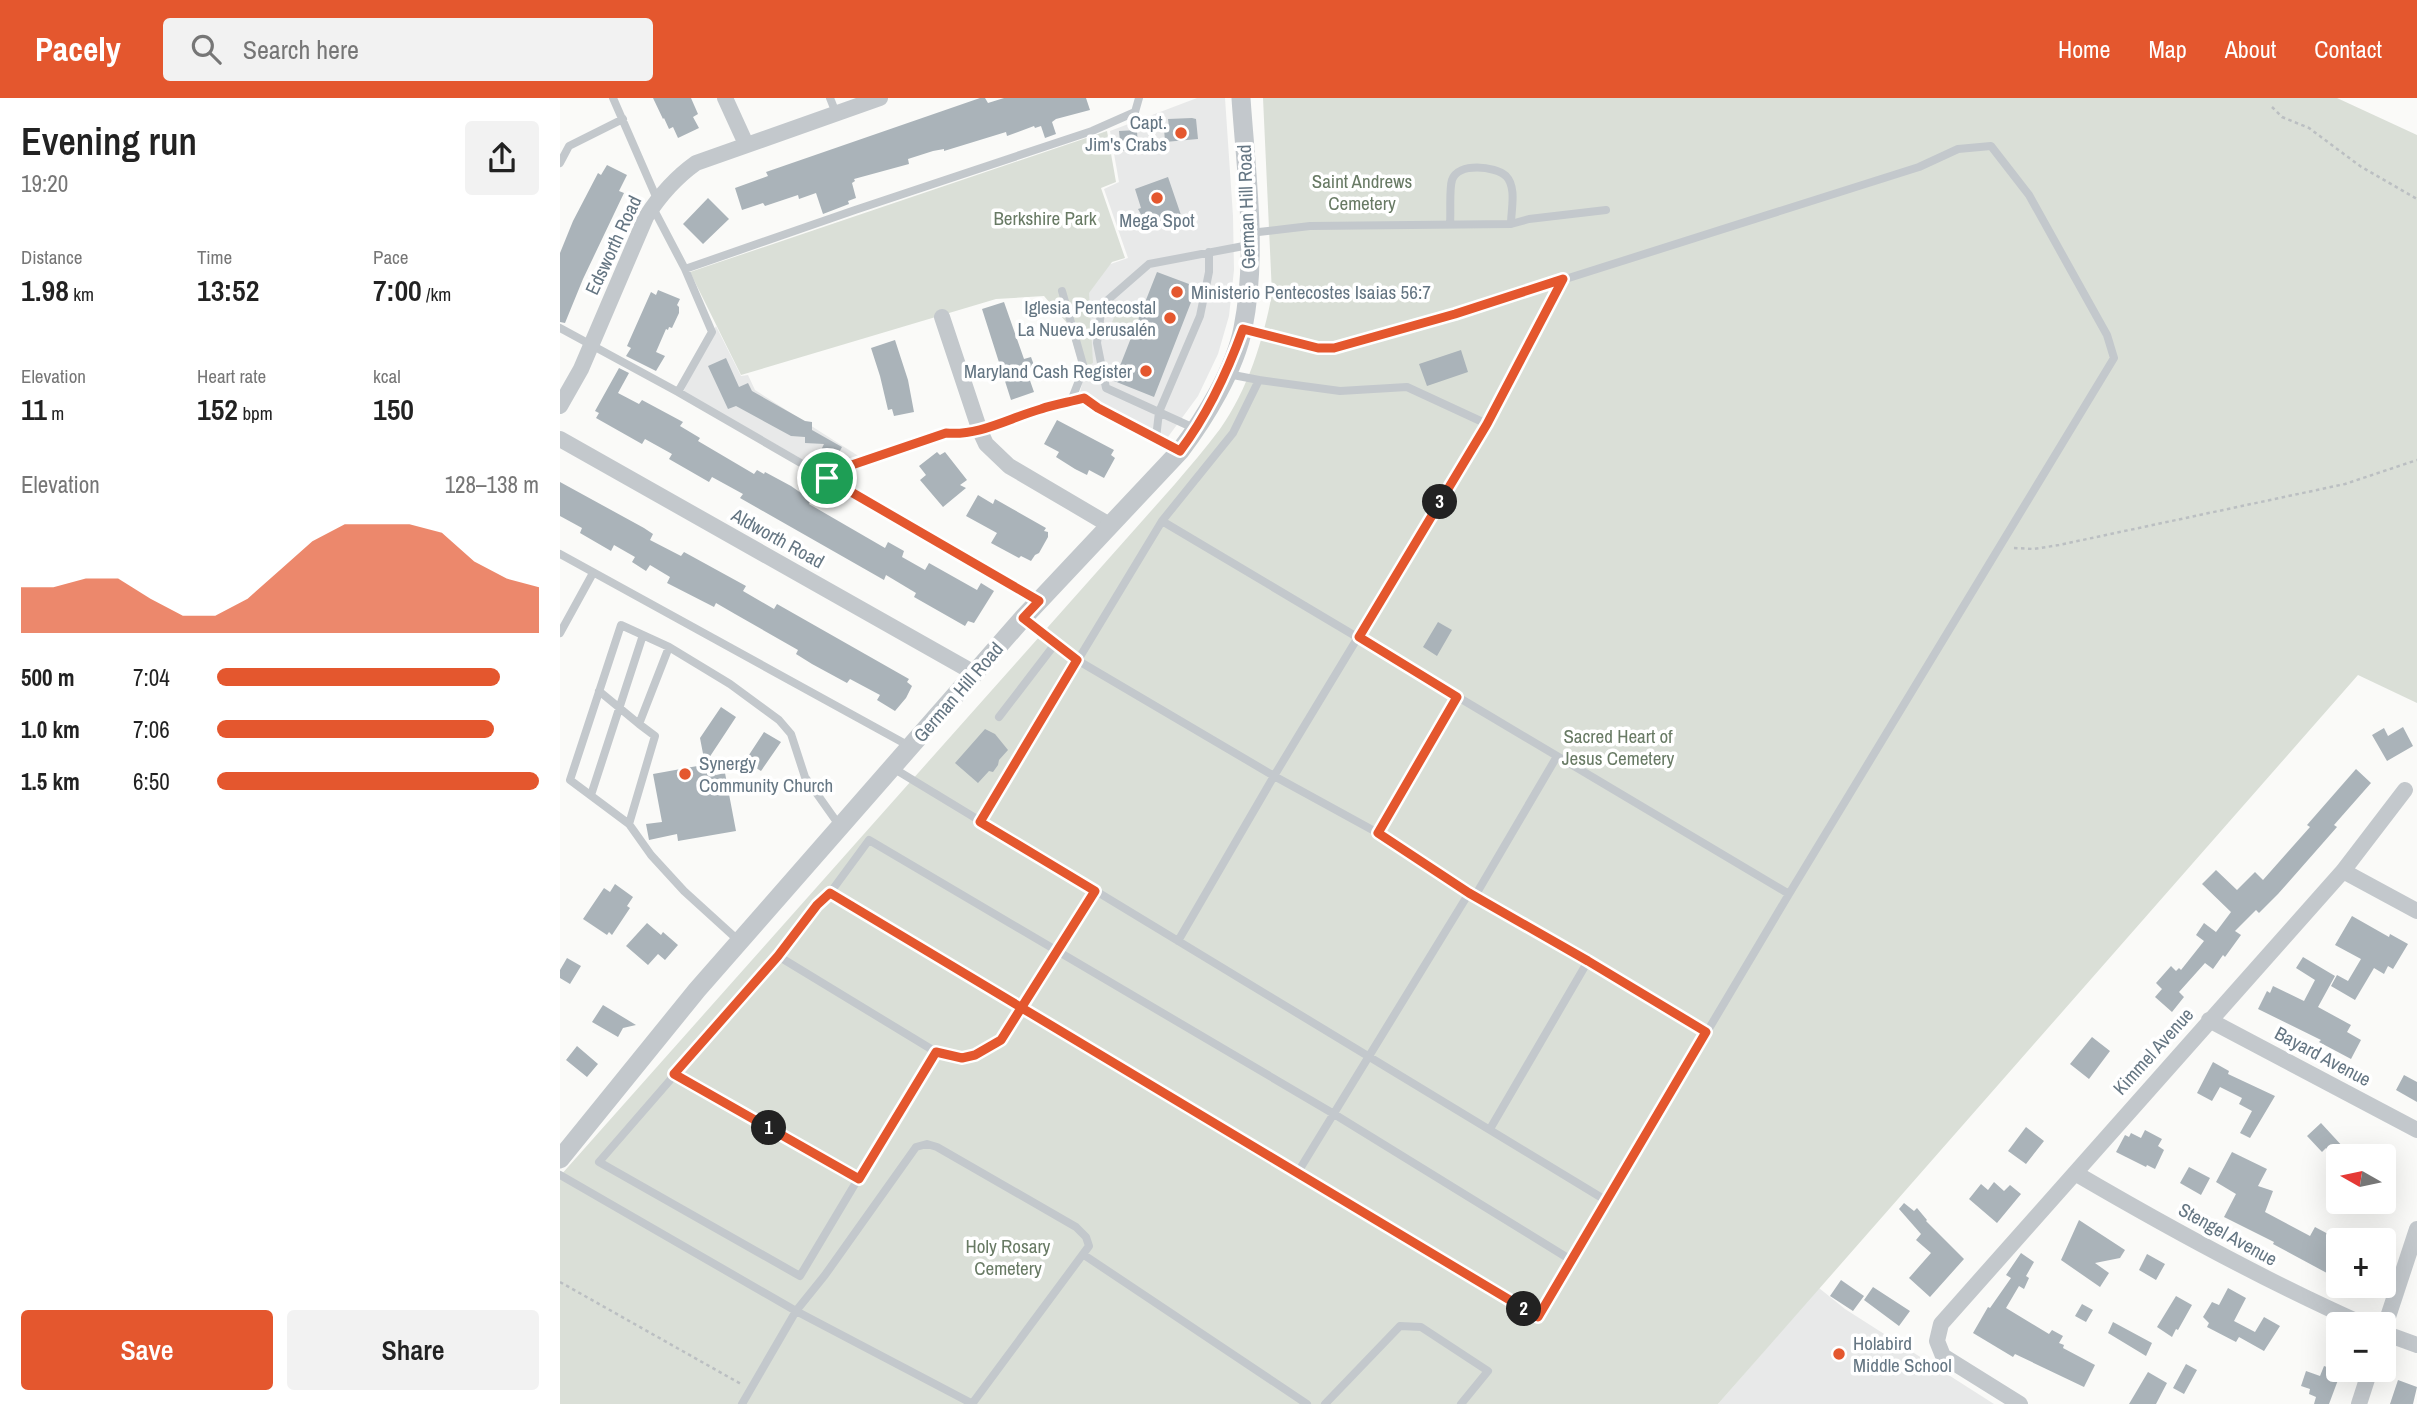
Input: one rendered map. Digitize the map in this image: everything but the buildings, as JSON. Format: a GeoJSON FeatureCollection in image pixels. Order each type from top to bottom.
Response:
{"type":"FeatureCollection","features":[{"type":"Feature","properties":{"kind":"street"},"geometry":{"type":"LineString","coordinates":[[726,98],[746,144]]}},
{"type":"Feature","properties":{"kind":"street","name":"Edsworth Road"},"geometry":{"type":"LineString","coordinates":[[560,406],[582,369],[655,203],[681,174],[696,163],[833,106],[880,98]]}},
{"type":"Feature","properties":{"kind":"street","name":"German Hill Road"},"geometry":{"type":"LineString","coordinates":[[560,1158],[697,990],[1023,618],[1111,526],[1197,429],[1226,373],[1243,329],[1249,239],[1241,98]]}},
{"type":"Feature","properties":{"kind":"street"},"geometry":{"type":"LineString","coordinates":[[943,317],[986,444],[1009,466],[1111,526]]}},
{"type":"Feature","properties":{"kind":"street","name":"Aldworth Road"},"geometry":{"type":"LineString","coordinates":[[560,439],[976,674]]}},
{"type":"Feature","properties":{"kind":"street","name":"Kimmel Avenue"},"geometry":{"type":"LineString","coordinates":[[2020,1404],[1943,1356],[1937,1346],[1941,1324],[2343,871],[2405,790]]}},
{"type":"Feature","properties":{"kind":"street"},"geometry":{"type":"LineString","coordinates":[[2343,871],[2417,911]]}},
{"type":"Feature","properties":{"kind":"street","name":"Bayard Avenue"},"geometry":{"type":"LineString","coordinates":[[2209,1020],[2417,1130]]}},
{"type":"Feature","properties":{"kind":"street","name":"Stengel Avenue"},"geometry":{"type":"LineString","coordinates":[[2075,1173],[2252,1272],[2335,1312]]}},
{"type":"Feature","properties":{"kind":"street"},"geometry":{"type":"LineString","coordinates":[[2390,1312],[2417,1229]]}},
{"type":"Feature","properties":{"kind":"street"},"geometry":{"type":"LineString","coordinates":[[2396,1336],[2417,1345]]}},
{"type":"Feature","properties":{"kind":"street"},"geometry":{"type":"LineString","coordinates":[[2359,1404],[2366,1382]]}},
{"type":"Feature","properties":{"kind":"lane"},"geometry":{"type":"LineString","coordinates":[[613,98],[655,203],[712,331],[678,392]]}},
{"type":"Feature","properties":{"kind":"lane"},"geometry":{"type":"LineString","coordinates":[[685,269],[1092,131],[1135,112],[1139,98]]}},
{"type":"Feature","properties":{"kind":"lane"},"geometry":{"type":"LineString","coordinates":[[560,163],[569,146],[623,119]]}},
{"type":"Feature","properties":{"kind":"lane"},"geometry":{"type":"LineString","coordinates":[[830,893],[1538,1317],[1788,894],[2114,358],[2107,335],[2029,195],[1991,146],[1958,149],[1919,167],[1443,318],[1334,348],[1318,348],[1243,329]]}},
{"type":"Feature","properties":{"kind":"lane"},"geometry":{"type":"LineString","coordinates":[[1450,224],[1452,180],[1458,172],[1472,168],[1492,169],[1507,176],[1513,189],[1511,224]]}},
{"type":"Feature","properties":{"kind":"lane"},"geometry":{"type":"LineString","coordinates":[[1197,429],[1106,388],[1097,343],[1102,305],[1149,264],[1209,253],[1249,239],[1310,226],[1484,226],[1606,210]]}},
{"type":"Feature","properties":{"kind":"lane"},"geometry":{"type":"LineString","coordinates":[[1156,438],[1159,412],[1200,316],[1209,272],[1209,253]]}},
{"type":"Feature","properties":{"kind":"lane"},"geometry":{"type":"LineString","coordinates":[[1178,941],[1274,776],[1487,424],[1563,279]]}},
{"type":"Feature","properties":{"kind":"lane"},"geometry":{"type":"LineString","coordinates":[[1062,291],[1084,368],[1071,401]]}},
{"type":"Feature","properties":{"kind":"lane"},"geometry":{"type":"LineString","coordinates":[[560,328],[678,392],[1039,601]]}},
{"type":"Feature","properties":{"kind":"lane"},"geometry":{"type":"LineString","coordinates":[[1226,373],[1340,391],[1407,387],[1487,424]]}},
{"type":"Feature","properties":{"kind":"lane"},"geometry":{"type":"LineString","coordinates":[[980,822],[1162,521],[1233,433],[1259,380]]}},
{"type":"Feature","properties":{"kind":"lane"},"geometry":{"type":"LineString","coordinates":[[980,431],[1041,409],[1084,398],[1180,451]]}},
{"type":"Feature","properties":{"kind":"lane"},"geometry":{"type":"LineString","coordinates":[[1162,521],[1788,894]]}},
{"type":"Feature","properties":{"kind":"lane"},"geometry":{"type":"LineString","coordinates":[[560,554],[911,747]]}},
{"type":"Feature","properties":{"kind":"lane"},"geometry":{"type":"LineString","coordinates":[[560,633],[593,573]]}},
{"type":"Feature","properties":{"kind":"lane"},"geometry":{"type":"LineString","coordinates":[[1023,618],[1077,660],[1274,776],[1378,833],[1472,894],[1706,1032]]}},
{"type":"Feature","properties":{"kind":"lane"},"geometry":{"type":"LineString","coordinates":[[740,942],[676,882],[651,855],[629,824],[570,779],[621,625],[669,647],[730,684],[779,720],[791,734],[805,777],[840,828]]}},
{"type":"Feature","properties":{"kind":"lane"},"geometry":{"type":"LineString","coordinates":[[591,795],[643,635]]}},
{"type":"Feature","properties":{"kind":"lane"},"geometry":{"type":"LineString","coordinates":[[999,717],[1055,644]]}},
{"type":"Feature","properties":{"kind":"lane"},"geometry":{"type":"LineString","coordinates":[[639,724],[669,647]]}},
{"type":"Feature","properties":{"kind":"lane"},"geometry":{"type":"LineString","coordinates":[[599,691],[655,736],[629,824]]}},
{"type":"Feature","properties":{"kind":"lane"},"geometry":{"type":"LineString","coordinates":[[1378,833],[1457,697]]}},
{"type":"Feature","properties":{"kind":"lane"},"geometry":{"type":"LineString","coordinates":[[1298,1172],[1556,758]]}},
{"type":"Feature","properties":{"kind":"lane"},"geometry":{"type":"LineString","coordinates":[[893,768],[1607,1201]]}},
{"type":"Feature","properties":{"kind":"lane"},"geometry":{"type":"LineString","coordinates":[[936,1052],[800,1276],[599,1162],[778,956],[869,840],[1334,1114],[1572,1260]]}},
{"type":"Feature","properties":{"kind":"lane"},"geometry":{"type":"LineString","coordinates":[[778,956],[936,1052],[962,1058],[975,1055],[1001,1040],[1095,891]]}},
{"type":"Feature","properties":{"kind":"lane"},"geometry":{"type":"LineString","coordinates":[[1490,1129],[1588,961]]}},
{"type":"Feature","properties":{"kind":"lane"},"geometry":{"type":"LineString","coordinates":[[674,1074],[859,1179]]}},
{"type":"Feature","properties":{"kind":"lane"},"geometry":{"type":"LineString","coordinates":[[560,1175],[796,1311],[972,1404],[1084,1255],[1089,1247],[1086,1237],[1076,1227],[937,1147],[927,1144],[916,1147],[825,1275],[796,1311],[742,1404]]}},
{"type":"Feature","properties":{"kind":"lane"},"geometry":{"type":"LineString","coordinates":[[1084,1255],[1307,1404]]}},
{"type":"Feature","properties":{"kind":"lane"},"geometry":{"type":"LineString","coordinates":[[1325,1404],[1399,1326],[1421,1327],[1488,1371],[1461,1404]]}},
{"type":"Feature","properties":{"kind":"path"},"geometry":{"type":"LineString","coordinates":[[2273,107],[2282,117],[2309,128],[2361,166],[2417,199]]}},
{"type":"Feature","properties":{"kind":"path"},"geometry":{"type":"LineString","coordinates":[[827,478],[840,469],[946,433],[980,431]]}},
{"type":"Feature","properties":{"kind":"path"},"geometry":{"type":"LineString","coordinates":[[2001,543],[2013,548],[2034,549],[2059,545],[2345,484],[2417,460]]}},
{"type":"Feature","properties":{"kind":"path"},"geometry":{"type":"LineString","coordinates":[[560,1282],[750,1389]]}},
{"type":"Feature","properties":{"kind":"shaded area"},"geometry":{"type":"Polygon","coordinates":[[[1197,98],[1225,98],[1234,270],[1229,316],[1218,354],[1198,396],[1165,441],[1080,392],[1087,365],[1076,276],[1128,258],[1104,189],[1119,182],[1110,131],[1197,98]]]}},
{"type":"Feature","properties":{"kind":"shaded area"},"geometry":{"type":"Polygon","coordinates":[[[716,326],[741,376],[748,375],[755,390],[860,457],[846,484],[683,392],[716,326]]]}},
{"type":"Feature","properties":{"kind":"shaded area","name":"Holabird Middle School"},"geometry":{"type":"Polygon","coordinates":[[[1819,1288],[1845,1309],[1994,1404],[1718,1404],[1819,1288]]]}},
{"type":"Feature","properties":{"kind":"green space","name":"Sacred Heart of Jesus Cemetery"},"geometry":{"type":"Polygon","coordinates":[[[1263,98],[2337,98],[2417,135],[2417,703],[2358,675],[1718,1404],[560,1404],[560,1176],[1175,484],[1220,429],[1239,398],[1259,347],[1272,294],[1263,98]]]}},
{"type":"Feature","properties":{"kind":"green space","name":"Berkshire Park"},"geometry":{"type":"Polygon","coordinates":[[[1107,131],[1116,182],[1101,188],[1125,258],[1112,262],[1089,293],[1093,363],[1081,369],[1067,323],[1044,296],[996,299],[741,375],[690,272],[1107,131]]]}},
{"type":"Feature","properties":{"kind":"green space"},"geometry":{"type":"Polygon","coordinates":[[[1118,308],[1139,317],[1132,335],[1110,327],[1118,308]]]}},
{"type":"Feature","properties":{"kind":"place","name":"Capt. Jim's Crabs"},"geometry":{"type":"Point","coordinates":[1181,133]}},
{"type":"Feature","properties":{"kind":"place","name":"Mega Spot"},"geometry":{"type":"Point","coordinates":[1157,198]}},
{"type":"Feature","properties":{"kind":"place","name":"Ministerio Pentecostes Isaias 56:7"},"geometry":{"type":"Point","coordinates":[1177,292]}},
{"type":"Feature","properties":{"kind":"place","name":"Iglesia Pentecostal La Nueva Jerusalén"},"geometry":{"type":"Point","coordinates":[1170,318]}},
{"type":"Feature","properties":{"kind":"place","name":"Maryland Cash Register"},"geometry":{"type":"Point","coordinates":[1146,371]}},
{"type":"Feature","properties":{"kind":"place","name":"Synergy Community Church"},"geometry":{"type":"Point","coordinates":[685,774]}},
{"type":"Feature","properties":{"kind":"place","name":"Holabird Middle School"},"geometry":{"type":"Point","coordinates":[1839,1354]}},
{"type":"Feature","properties":{"kind":"route"},"geometry":{"type":"LineString","coordinates":[[827,478],[840,469],[946,433],[980,431],[1041,409],[1084,398],[1180,451],[1213,401],[1243,329],[1318,348],[1334,348],[1393,333],[1563,279],[1487,424],[1359,637],[1457,697],[1378,833],[1469,893],[1706,1032],[1538,1317],[1020,1009],[830,893],[674,1074],[859,1179],[936,1052],[962,1058],[988,1049],[1001,1040],[1020,1009],[1095,891],[980,822],[1077,660],[1023,618],[1039,601],[827,478]]}},
{"type":"Feature","properties":{"kind":"park label","name":"Saint Andrews Cemetery"},"geometry":{"type":"Point","coordinates":[1362,192]}},
{"type":"Feature","properties":{"kind":"park label","name":"Holy Rosary Cemetery"},"geometry":{"type":"Point","coordinates":[1008,1257]}}]}
